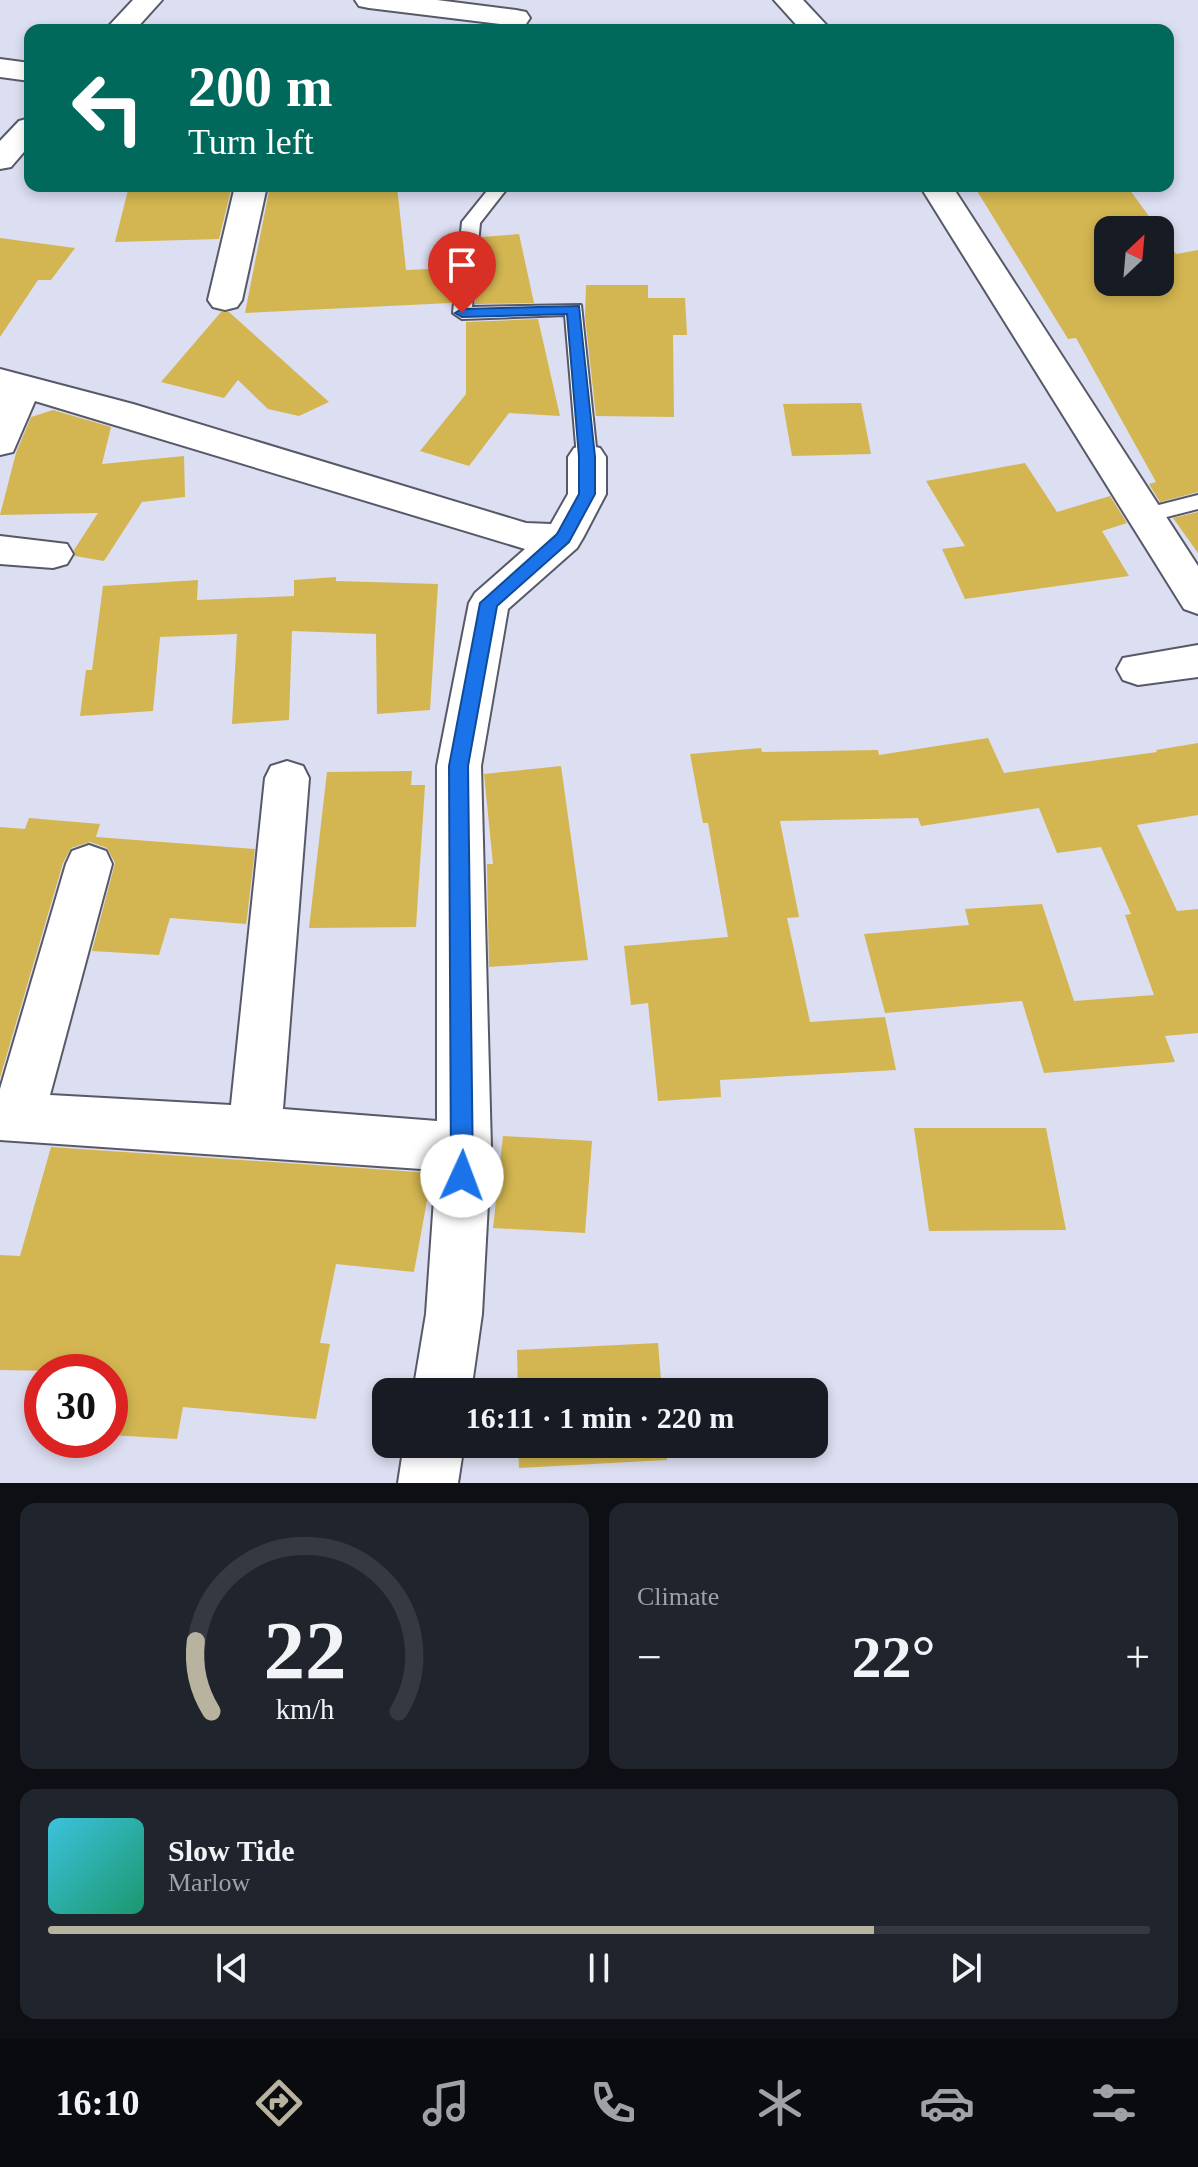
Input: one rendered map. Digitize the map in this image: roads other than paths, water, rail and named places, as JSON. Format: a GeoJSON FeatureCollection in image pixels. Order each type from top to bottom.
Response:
{"type":"FeatureCollection","features":[{"type":"Feature","properties":{"kind":"street"},"geometry":{"type":"LineString","coordinates":[[125,24],[148,0]]}},
{"type":"Feature","properties":{"kind":"street"},"geometry":{"type":"LineString","coordinates":[[369,0],[516,18]]}},
{"type":"Feature","properties":{"kind":"street"},"geometry":{"type":"LineString","coordinates":[[788,0],[811,24]]}},
{"type":"Feature","properties":{"kind":"street"},"geometry":{"type":"LineString","coordinates":[[0,68],[24,71]]}},
{"type":"Feature","properties":{"kind":"street"},"geometry":{"type":"LineString","coordinates":[[13,154],[24,137]]}},
{"type":"Feature","properties":{"kind":"street"},"geometry":{"type":"LineString","coordinates":[[225,300],[250,192]]}},
{"type":"Feature","properties":{"kind":"street"},"geometry":{"type":"LineString","coordinates":[[940,192],[1198,599]]}},
{"type":"Feature","properties":{"kind":"street"},"geometry":{"type":"LineString","coordinates":[[0,443],[11,384],[120,412],[525,536],[563,538]]}},
{"type":"Feature","properties":{"kind":"street"},"geometry":{"type":"LineString","coordinates":[[444,1378],[454,1314],[464,1148],[459,766],[489,603],[563,538],[587,494],[587,457]]}},
{"type":"Feature","properties":{"kind":"street"},"geometry":{"type":"LineString","coordinates":[[0,550],[53,554]]}},
{"type":"Feature","properties":{"kind":"street"},"geometry":{"type":"LineString","coordinates":[[1138,669],[1198,661]]}},
{"type":"Feature","properties":{"kind":"street"},"geometry":{"type":"LineString","coordinates":[[255,1131],[287,778]]}},
{"type":"Feature","properties":{"kind":"street"},"geometry":{"type":"LineString","coordinates":[[89,864],[9,1116],[464,1148]]}},
{"type":"Feature","properties":{"kind":"street"},"geometry":{"type":"LineString","coordinates":[[428,1483],[432,1458]]}},
{"type":"Feature","properties":{"kind":"lane"},"geometry":{"type":"LineString","coordinates":[[495,192],[471,222],[462,313],[574,309],[587,457]]}},
{"type":"Feature","properties":{"kind":"lane"},"geometry":{"type":"LineString","coordinates":[[1147,515],[1198,502]]}}]}
